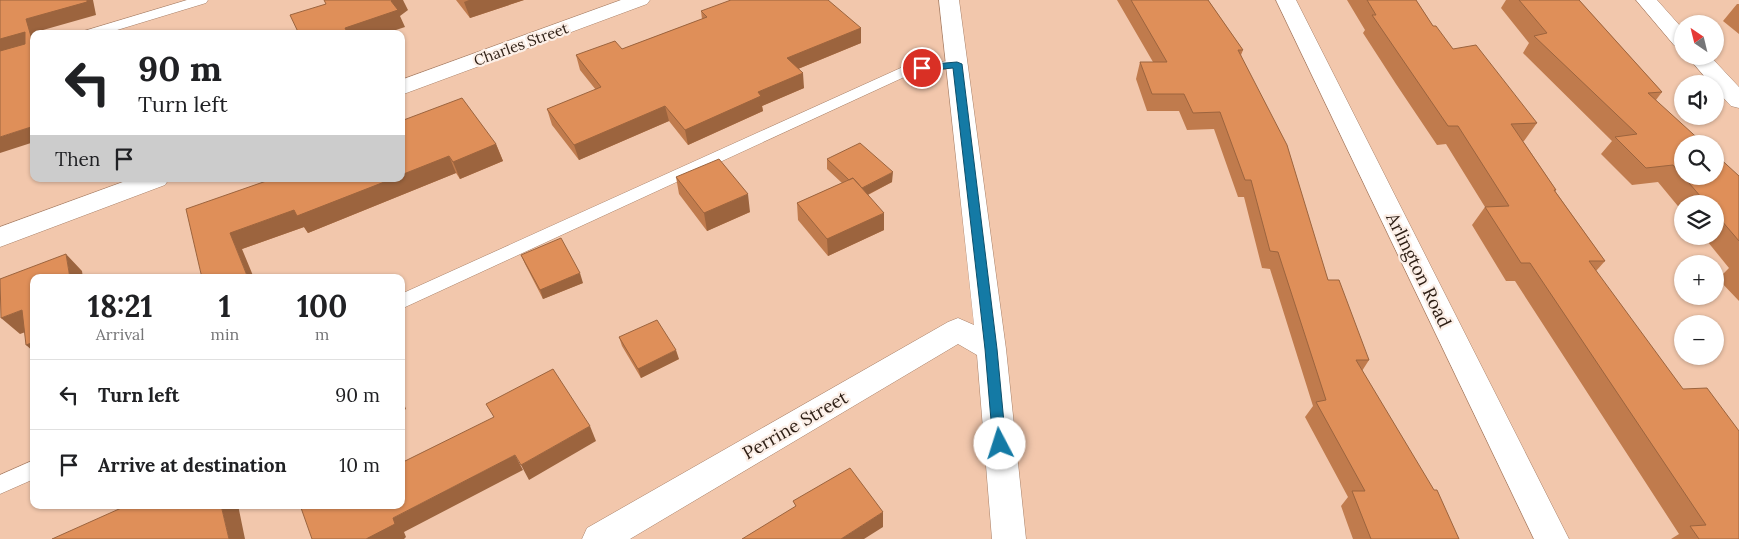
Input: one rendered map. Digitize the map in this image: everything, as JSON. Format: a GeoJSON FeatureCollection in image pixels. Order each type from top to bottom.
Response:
{"type":"FeatureCollection","features":[{"type":"Feature","properties":{"kind":"street","name":"Charles Street"},"geometry":{"type":"LineString","coordinates":[[405,87],[640,0]]}},
{"type":"Feature","properties":{"kind":"street"},"geometry":{"type":"LineString","coordinates":[[950,0],[991,349],[1009,539]]}},
{"type":"Feature","properties":{"kind":"street","name":"Arlington Road"},"geometry":{"type":"LineString","coordinates":[[1286,0],[1552,539]]}},
{"type":"Feature","properties":{"kind":"street"},"geometry":{"type":"LineString","coordinates":[[1646,0],[1674,31]]}},
{"type":"Feature","properties":{"kind":"street"},"geometry":{"type":"LineString","coordinates":[[1706,65],[1739,101]]}},
{"type":"Feature","properties":{"kind":"street"},"geometry":{"type":"LineString","coordinates":[[0,237],[148,182]]}},
{"type":"Feature","properties":{"kind":"street","name":"Perrine Street"},"geometry":{"type":"LineString","coordinates":[[600,539],[958,330],[991,349]]}},
{"type":"Feature","properties":{"kind":"lane"},"geometry":{"type":"LineString","coordinates":[[102,30],[201,0]]}},
{"type":"Feature","properties":{"kind":"lane"},"geometry":{"type":"LineString","coordinates":[[405,300],[910,69],[957,64]]}},
{"type":"Feature","properties":{"kind":"lane"},"geometry":{"type":"LineString","coordinates":[[0,484],[30,471]]}},
{"type":"Feature","properties":{"kind":"building"},"geometry":{"type":"Polygon","coordinates":[[[0,0],[87,0],[87,2],[26,19],[30,33],[30,127],[0,137],[0,51],[25,44],[25,32],[0,39],[0,0]]]}},
{"type":"Feature","properties":{"kind":"building"},"geometry":{"type":"Polygon","coordinates":[[[324,0],[392,0],[398,10],[345,28],[346,30],[297,30],[290,15],[326,4],[324,0]]]}},
{"type":"Feature","properties":{"kind":"building"},"geometry":{"type":"Polygon","coordinates":[[[731,0],[828,0],[861,28],[787,58],[803,73],[758,92],[761,96],[685,130],[665,106],[574,145],[547,109],[601,87],[576,55],[615,41],[622,49],[707,17],[701,11],[731,0]]]}},
{"type":"Feature","properties":{"kind":"building"},"geometry":{"type":"Polygon","coordinates":[[[1131,0],[1208,0],[1243,50],[1238,50],[1287,145],[1328,280],[1339,280],[1369,360],[1356,360],[1434,490],[1437,490],[1459,539],[1371,539],[1352,491],[1365,491],[1316,402],[1326,400],[1278,252],[1270,251],[1251,180],[1245,180],[1220,112],[1193,113],[1184,94],[1152,94],[1140,62],[1167,62],[1131,0]]]}},
{"type":"Feature","properties":{"kind":"building"},"geometry":{"type":"Polygon","coordinates":[[[1367,0],[1416,0],[1433,26],[1436,26],[1453,49],[1476,45],[1537,123],[1511,124],[1556,190],[1554,190],[1605,261],[1589,261],[1683,389],[1707,388],[1739,431],[1739,539],[1699,539],[1690,526],[1706,525],[1530,263],[1521,263],[1485,207],[1509,206],[1458,126],[1448,126],[1372,15],[1376,15],[1367,0]]]}},
{"type":"Feature","properties":{"kind":"building"},"geometry":{"type":"Polygon","coordinates":[[[1519,0],[1579,0],[1662,92],[1648,93],[1674,117],[1674,125],[1683,125],[1694,135],[1674,135],[1674,166],[1646,168],[1615,137],[1637,134],[1534,36],[1547,33],[1519,0]]]}},
{"type":"Feature","properties":{"kind":"building"},"geometry":{"type":"Polygon","coordinates":[[[462,98],[496,144],[453,162],[449,156],[405,173],[405,119],[462,98]]]}},
{"type":"Feature","properties":{"kind":"building"},"geometry":{"type":"Polygon","coordinates":[[[860,143],[893,172],[862,188],[853,178],[849,180],[827,159],[860,143]]]}},
{"type":"Feature","properties":{"kind":"building"},"geometry":{"type":"Polygon","coordinates":[[[719,159],[748,194],[704,213],[676,177],[719,159]]]}},
{"type":"Feature","properties":{"kind":"building"},"geometry":{"type":"Polygon","coordinates":[[[1724,162],[1739,176],[1739,241],[1724,224],[1724,195],[1699,195],[1691,185],[1724,185],[1724,162]]]}},
{"type":"Feature","properties":{"kind":"building"},"geometry":{"type":"Polygon","coordinates":[[[853,178],[884,213],[827,239],[797,203],[853,178]]]}},
{"type":"Feature","properties":{"kind":"building"},"geometry":{"type":"Polygon","coordinates":[[[263,182],[384,182],[297,216],[294,210],[230,233],[246,274],[201,274],[186,209],[263,182]]]}},
{"type":"Feature","properties":{"kind":"building"},"geometry":{"type":"Polygon","coordinates":[[[561,238],[580,273],[540,290],[521,255],[561,238]]]}},
{"type":"Feature","properties":{"kind":"building"},"geometry":{"type":"Polygon","coordinates":[[[66,254],[69,274],[30,274],[30,344],[26,345],[22,310],[1,318],[0,279],[66,254]]]}},
{"type":"Feature","properties":{"kind":"building"},"geometry":{"type":"Polygon","coordinates":[[[657,320],[676,350],[638,369],[619,337],[657,320]]]}},
{"type":"Feature","properties":{"kind":"building"},"geometry":{"type":"Polygon","coordinates":[[[553,369],[590,426],[521,465],[515,455],[393,518],[395,524],[366,539],[312,539],[301,509],[405,509],[405,461],[494,417],[486,404],[553,369]]]}},
{"type":"Feature","properties":{"kind":"building"},"geometry":{"type":"Polygon","coordinates":[[[850,468],[883,512],[841,539],[742,539],[796,506],[793,501],[850,468]]]}},
{"type":"Feature","properties":{"kind":"building"},"geometry":{"type":"Polygon","coordinates":[[[119,509],[222,509],[229,539],[52,539],[119,509]]]}},
{"type":"Feature","properties":{"kind":"route"},"geometry":{"type":"LineString","coordinates":[[922,68],[957,64],[991,349],[1000,444]]}}]}
